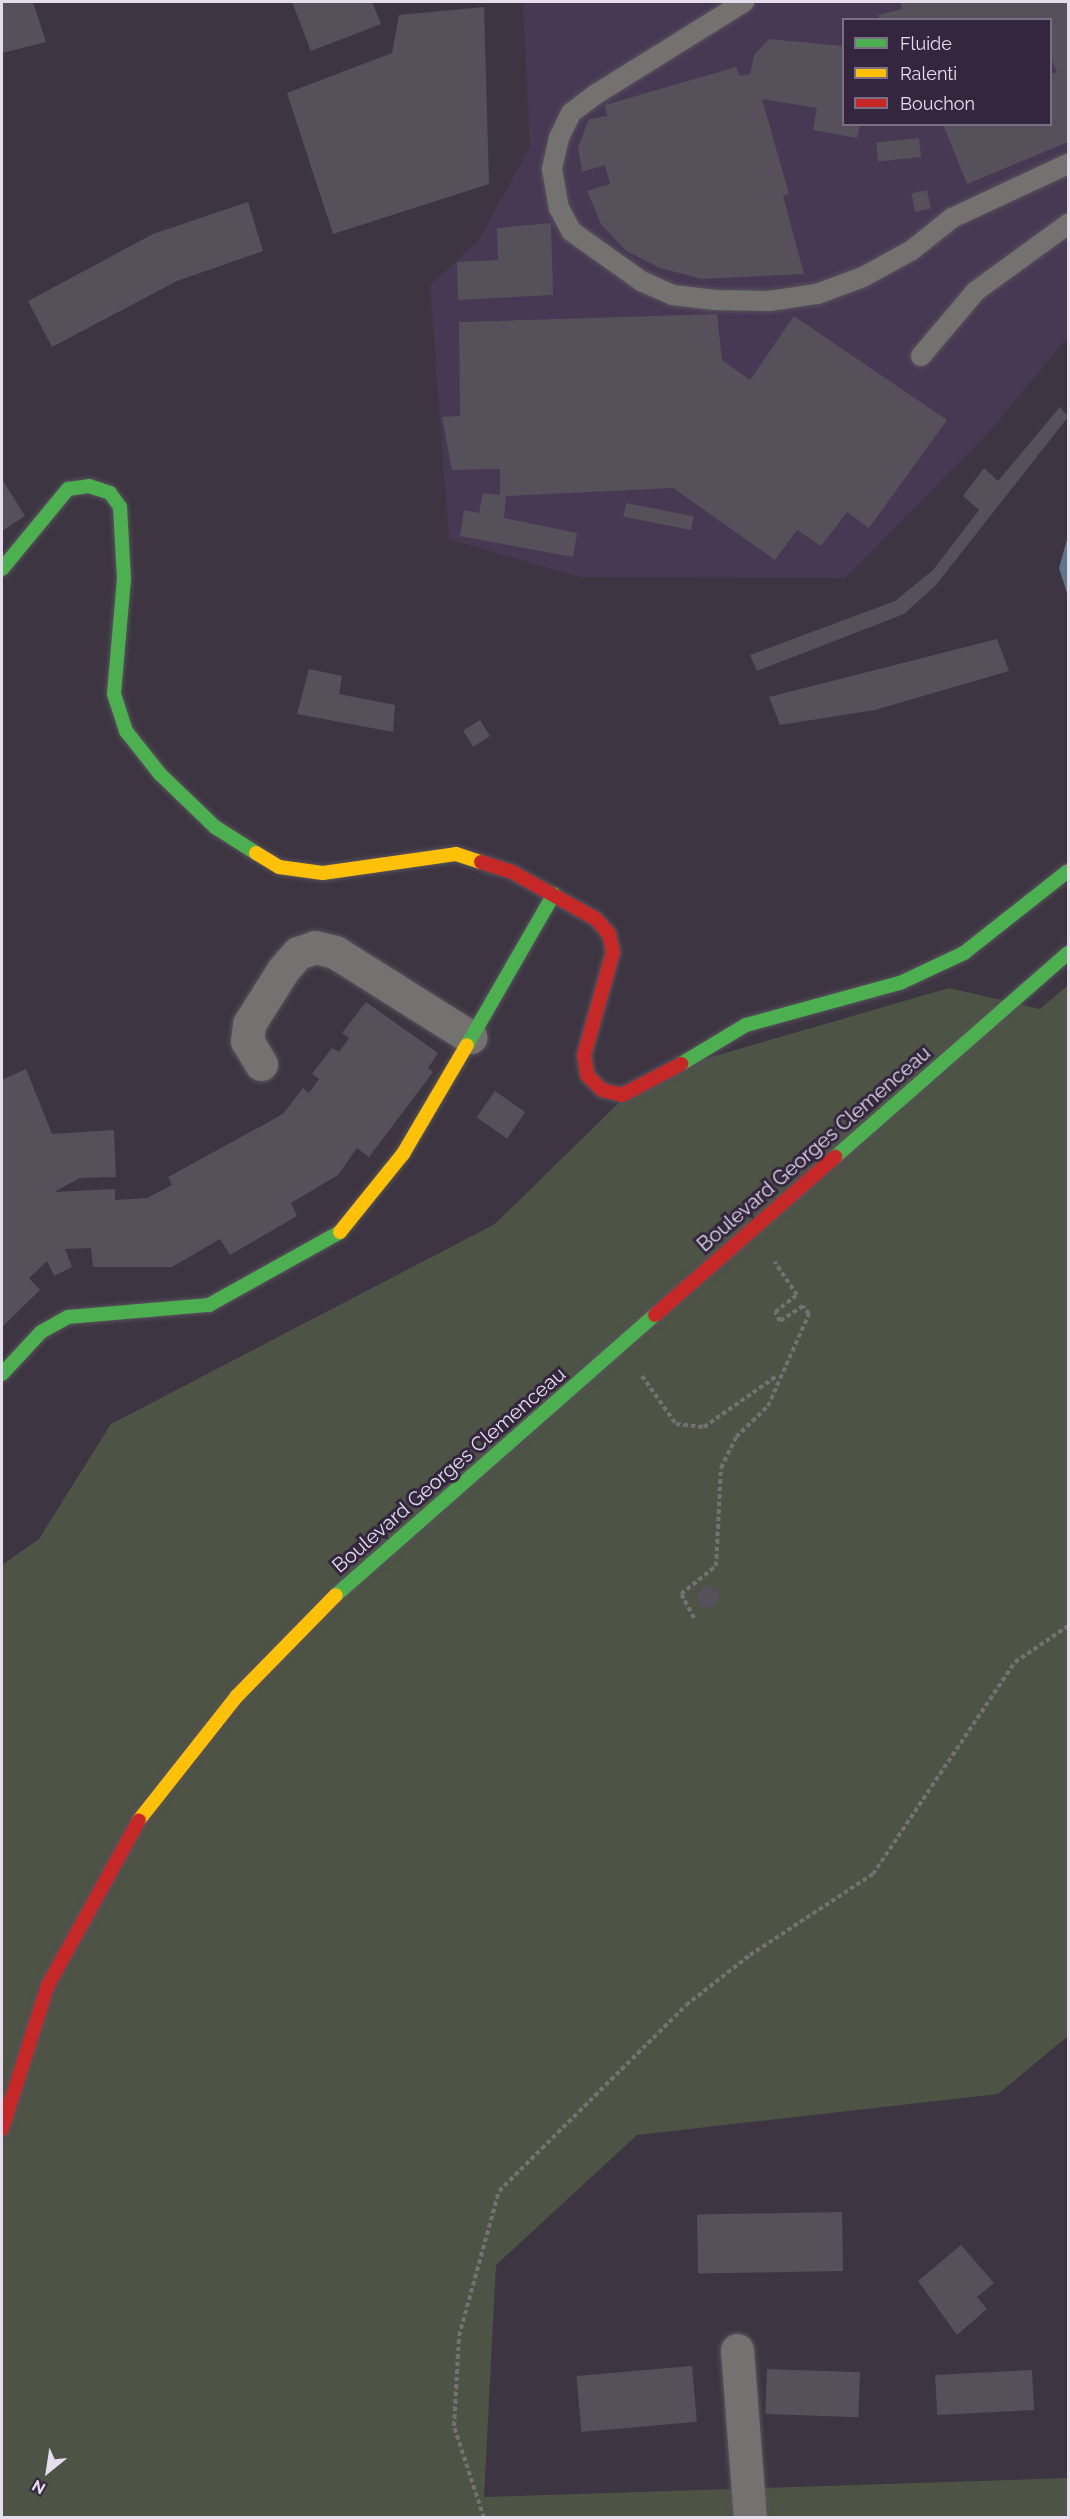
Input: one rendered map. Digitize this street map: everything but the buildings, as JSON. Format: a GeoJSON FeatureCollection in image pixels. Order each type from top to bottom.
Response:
{"type":"FeatureCollection","features":[{"type":"Feature","properties":{"kind":"street"},"geometry":{"type":"LineString","coordinates":[[2,569],[68,489],[89,486],[110,493],[120,507],[124,579],[114,694],[117,713],[160,774],[215,827],[256,856],[298,872],[456,854],[482,859],[554,894],[596,919],[609,934],[613,952],[584,1055],[594,1082],[622,1095],[746,1025],[844,1002],[964,953],[1068,871]]}},
{"type":"Feature","properties":{"kind":"street"},"geometry":{"type":"LineString","coordinates":[[2,1374],[41,1332],[68,1317],[209,1305],[337,1236],[403,1154],[554,894]]}},
{"type":"Feature","properties":{"kind":"street"},"geometry":{"type":"LineString","coordinates":[[261,1064],[247,1041],[249,1024],[290,962],[315,947],[335,952],[470,1037]]}},
{"type":"Feature","properties":{"kind":"street","name":"Boulevard Georges Clemenceau"},"geometry":{"type":"LineString","coordinates":[[2,2129],[48,1985],[100,1882],[159,1788],[237,1696],[346,1585],[1068,953]]}},
{"type":"Feature","properties":{"kind":"street"},"geometry":{"type":"LineString","coordinates":[[737,2350],[750,2517]]}},
{"type":"Feature","properties":{"kind":"lane"},"geometry":{"type":"LineString","coordinates":[[744,2],[596,94],[571,113],[559,138],[552,169],[559,208],[571,231],[641,281],[673,295],[715,300],[770,301],[817,294],[863,277],[912,250],[952,218],[1068,164]]}},
{"type":"Feature","properties":{"kind":"lane"},"geometry":{"type":"LineString","coordinates":[[921,356],[976,291],[1068,224]]}},
{"type":"Feature","properties":{"kind":"path"},"geometry":{"type":"LineString","coordinates":[[694,1618],[681,1594],[716,1566],[721,1468],[736,1437],[768,1406],[779,1374],[808,1314],[804,1306],[780,1321],[775,1312],[797,1295],[750,1229]]}},
{"type":"Feature","properties":{"kind":"path"},"geometry":{"type":"LineString","coordinates":[[621,1346],[676,1424],[704,1427],[779,1374]]}},
{"type":"Feature","properties":{"kind":"path"},"geometry":{"type":"LineString","coordinates":[[484,2517],[454,2426],[459,2336],[499,2191],[686,2006],[750,1955],[873,1874],[1015,1662],[1068,1626]]}},
{"type":"Feature","properties":{"kind":"shaded area"},"geometry":{"type":"Polygon","coordinates":[[[523,2],[1068,2],[1068,337],[983,439],[845,578],[579,577],[449,539],[430,285],[478,241],[530,147],[523,2]]]}},
{"type":"Feature","properties":{"kind":"green space"},"geometry":{"type":"Polygon","coordinates":[[[1068,985],[1068,2036],[998,2094],[637,2135],[496,2265],[484,2497],[1068,2478],[1068,2517],[2,2517],[2,1565],[39,1539],[111,1424],[495,1224],[646,1076],[949,988],[1040,1009],[1068,985]]]}},
{"type":"Feature","properties":{"kind":"water"},"geometry":{"type":"Polygon","coordinates":[[[1068,536],[1068,596],[1059,568],[1068,536]]]}},
{"type":"Feature","properties":{"kind":"traffic: fast"},"geometry":{"type":"LineString","coordinates":[[2,569],[68,489],[89,486],[110,493],[120,507],[124,579],[114,694],[126,731],[160,774],[215,827],[256,853]]}},
{"type":"Feature","properties":{"kind":"traffic: fast"},"geometry":{"type":"LineString","coordinates":[[681,1064],[746,1025],[900,983],[964,953],[1068,871]]}},
{"type":"Feature","properties":{"kind":"traffic: fast"},"geometry":{"type":"LineString","coordinates":[[467,1045],[554,894]]}},
{"type":"Feature","properties":{"kind":"traffic: fast"},"geometry":{"type":"LineString","coordinates":[[835,1157],[1068,953]]}},
{"type":"Feature","properties":{"kind":"traffic: fast"},"geometry":{"type":"LineString","coordinates":[[2,1374],[41,1332],[68,1317],[209,1305],[340,1232]]}},
{"type":"Feature","properties":{"kind":"traffic: fast"},"geometry":{"type":"LineString","coordinates":[[336,1595],[655,1315]]}},
{"type":"Feature","properties":{"kind":"traffic: slow"},"geometry":{"type":"LineString","coordinates":[[256,853],[279,867],[323,873],[456,854],[481,862]]}},
{"type":"Feature","properties":{"kind":"traffic: slow"},"geometry":{"type":"LineString","coordinates":[[340,1232],[403,1154],[467,1045]]}},
{"type":"Feature","properties":{"kind":"traffic: slow"},"geometry":{"type":"LineString","coordinates":[[139,1820],[237,1696],[336,1595]]}},
{"type":"Feature","properties":{"kind":"traffic: jam"},"geometry":{"type":"LineString","coordinates":[[481,862],[512,872],[596,919],[609,934],[613,952],[584,1055],[587,1075],[602,1090],[622,1095],[681,1064]]}},
{"type":"Feature","properties":{"kind":"traffic: jam"},"geometry":{"type":"LineString","coordinates":[[655,1315],[835,1157]]}},
{"type":"Feature","properties":{"kind":"traffic: jam"},"geometry":{"type":"LineString","coordinates":[[2,2129],[48,1985],[139,1820]]}}]}
